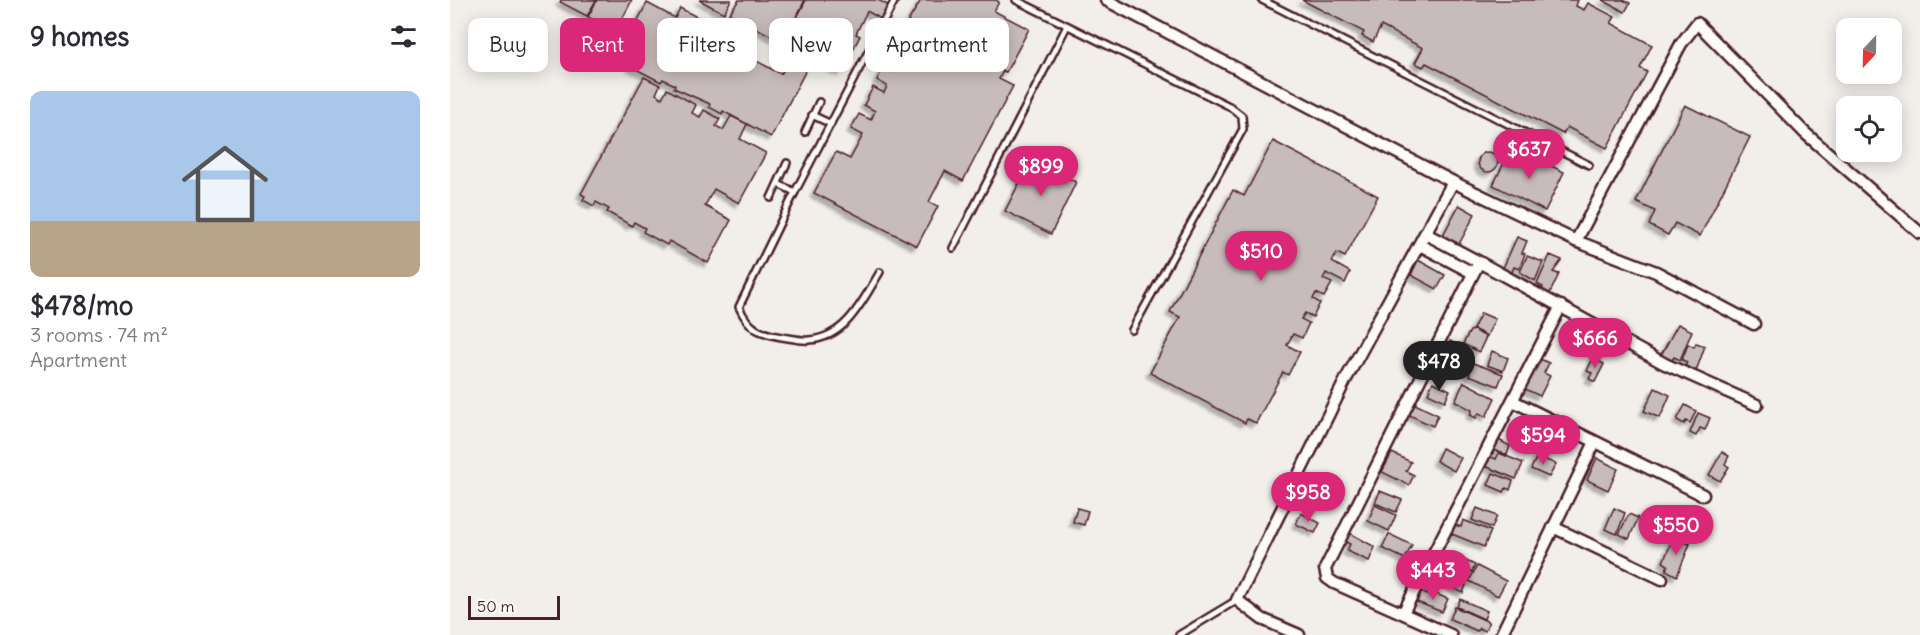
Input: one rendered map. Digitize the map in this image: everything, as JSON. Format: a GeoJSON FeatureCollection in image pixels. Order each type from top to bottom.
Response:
{"type":"FeatureCollection","features":[{"type":"Feature","properties":{"kind":"street"},"geometry":{"type":"LineString","coordinates":[[1106,0],[1453,182],[1576,241],[1656,272],[1731,309],[1754,324]]}},
{"type":"Feature","properties":{"kind":"street"},"geometry":{"type":"LineString","coordinates":[[1576,241],[1681,44],[1697,23],[1805,133],[1920,233]]}},
{"type":"Feature","properties":{"kind":"street"},"geometry":{"type":"LineString","coordinates":[[1299,635],[1262,619],[1237,600],[1346,379],[1453,182]]}},
{"type":"Feature","properties":{"kind":"street"},"geometry":{"type":"LineString","coordinates":[[1426,234],[1665,364],[1757,405]]}},
{"type":"Feature","properties":{"kind":"street"},"geometry":{"type":"LineString","coordinates":[[1420,245],[1473,273]]}},
{"type":"Feature","properties":{"kind":"street"},"geometry":{"type":"LineString","coordinates":[[1451,635],[1334,583],[1327,578],[1325,569],[1479,262]]}},
{"type":"Feature","properties":{"kind":"street"},"geometry":{"type":"LineString","coordinates":[[1403,614],[1561,306]]}},
{"type":"Feature","properties":{"kind":"street"},"geometry":{"type":"LineString","coordinates":[[1513,401],[1703,495]]}},
{"type":"Feature","properties":{"kind":"street"},"geometry":{"type":"LineString","coordinates":[[1501,635],[1595,442]]}},
{"type":"Feature","properties":{"kind":"street"},"geometry":{"type":"LineString","coordinates":[[1553,527],[1662,579]]}},
{"type":"Feature","properties":{"kind":"lane"},"geometry":{"type":"LineString","coordinates":[[880,272],[852,318],[833,333],[810,340],[768,334],[747,324],[739,308],[795,192],[895,0]]}},
{"type":"Feature","properties":{"kind":"lane"},"geometry":{"type":"LineString","coordinates":[[1016,0],[1230,106],[1242,116],[1243,129],[1132,330]]}},
{"type":"Feature","properties":{"kind":"lane"},"geometry":{"type":"LineString","coordinates":[[1262,0],[1589,165]]}},
{"type":"Feature","properties":{"kind":"lane"},"geometry":{"type":"LineString","coordinates":[[953,248],[1067,26]]}},
{"type":"Feature","properties":{"kind":"lane"},"geometry":{"type":"LineString","coordinates":[[805,132],[819,102]]}},
{"type":"Feature","properties":{"kind":"lane"},"geometry":{"type":"LineString","coordinates":[[812,115],[831,124]]}},
{"type":"Feature","properties":{"kind":"lane"},"geometry":{"type":"LineString","coordinates":[[771,198],[787,163]]}},
{"type":"Feature","properties":{"kind":"lane"},"geometry":{"type":"LineString","coordinates":[[778,184],[795,192]]}},
{"type":"Feature","properties":{"kind":"lane"},"geometry":{"type":"LineString","coordinates":[[1179,635],[1237,600]]}},
{"type":"Feature","properties":{"kind":"building"},"geometry":{"type":"Polygon","coordinates":[[[561,0],[596,0],[587,16],[560,2],[561,0]]]}},
{"type":"Feature","properties":{"kind":"building"},"geometry":{"type":"Polygon","coordinates":[[[597,0],[632,0],[623,18],[588,17],[597,0]]]}},
{"type":"Feature","properties":{"kind":"building"},"geometry":{"type":"Polygon","coordinates":[[[699,0],[731,0],[724,13],[699,0]]]}},
{"type":"Feature","properties":{"kind":"building"},"geometry":{"type":"Polygon","coordinates":[[[739,0],[805,0],[796,18],[769,18],[769,35],[757,29],[757,18],[737,18],[729,14],[739,0]]]}},
{"type":"Feature","properties":{"kind":"building"},"geometry":{"type":"Polygon","coordinates":[[[806,0],[878,0],[888,5],[882,18],[867,11],[856,34],[860,36],[853,49],[853,18],[797,18],[806,0]]]}},
{"type":"Feature","properties":{"kind":"building"},"geometry":{"type":"Polygon","coordinates":[[[921,0],[996,0],[999,2],[994,11],[1008,18],[910,18],[921,0]]]}},
{"type":"Feature","properties":{"kind":"building"},"geometry":{"type":"Polygon","coordinates":[[[1302,0],[1578,0],[1576,6],[1584,10],[1588,3],[1615,17],[1611,23],[1652,45],[1640,68],[1647,72],[1607,148],[1567,127],[1563,134],[1426,63],[1423,67],[1415,63],[1423,48],[1381,26],[1373,42],[1362,36],[1364,32],[1302,0]]]}},
{"type":"Feature","properties":{"kind":"building"},"geometry":{"type":"Polygon","coordinates":[[[1602,0],[1623,0],[1630,3],[1625,12],[1602,0]]]}},
{"type":"Feature","properties":{"kind":"building"},"geometry":{"type":"Polygon","coordinates":[[[647,3],[675,18],[657,18],[657,72],[757,72],[757,61],[769,68],[769,72],[781,74],[782,72],[805,72],[771,137],[723,111],[722,114],[709,107],[710,104],[674,88],[675,85],[663,79],[661,82],[642,72],[645,72],[645,18],[639,18],[647,3]]]}},
{"type":"Feature","properties":{"kind":"building"},"geometry":{"type":"Polygon","coordinates":[[[680,8],[696,18],[675,18],[680,8]]]}},
{"type":"Feature","properties":{"kind":"building"},"geometry":{"type":"Polygon","coordinates":[[[1009,19],[1029,29],[1009,66],[1009,19]]]}},
{"type":"Feature","properties":{"kind":"building"},"geometry":{"type":"Polygon","coordinates":[[[881,72],[1002,72],[999,79],[1013,86],[963,181],[945,171],[929,202],[938,206],[917,246],[814,193],[836,152],[850,159],[863,135],[851,129],[859,114],[871,120],[875,111],[864,105],[873,87],[884,93],[887,86],[877,80],[881,72]]]}},
{"type":"Feature","properties":{"kind":"building"},"geometry":{"type":"Polygon","coordinates":[[[644,77],[660,85],[656,94],[662,98],[667,89],[696,105],[692,113],[700,117],[704,110],[720,119],[716,126],[723,130],[731,116],[747,124],[740,139],[766,153],[739,203],[714,189],[705,206],[731,220],[708,263],[669,241],[667,245],[643,232],[645,228],[634,222],[632,226],[607,212],[609,209],[596,202],[594,206],[583,200],[585,196],[581,194],[644,77]]]}},
{"type":"Feature","properties":{"kind":"building"},"geometry":{"type":"Polygon","coordinates":[[[1685,105],[1750,137],[1700,236],[1675,223],[1668,235],[1649,225],[1655,211],[1636,202],[1685,105]]]}},
{"type":"Feature","properties":{"kind":"building"},"geometry":{"type":"Polygon","coordinates":[[[1273,141],[1378,196],[1345,257],[1337,253],[1332,262],[1350,272],[1345,283],[1326,273],[1323,279],[1332,283],[1324,297],[1316,293],[1313,299],[1320,303],[1313,317],[1305,313],[1301,319],[1309,323],[1302,338],[1293,334],[1287,345],[1300,352],[1288,375],[1283,372],[1256,423],[1247,419],[1245,423],[1150,373],[1180,317],[1170,312],[1233,190],[1244,196],[1273,141]]]}},
{"type":"Feature","properties":{"kind":"building"},"geometry":{"type":"Polygon","coordinates":[[[1516,149],[1564,172],[1545,211],[1493,185],[1504,163],[1508,165],[1516,149]]]}},
{"type":"Feature","properties":{"kind":"building"},"geometry":{"type":"Polygon","coordinates":[[[1488,152],[1495,155],[1498,162],[1495,169],[1488,172],[1481,169],[1478,162],[1481,155],[1488,152]]]}},
{"type":"Feature","properties":{"kind":"building"},"geometry":{"type":"Polygon","coordinates":[[[1031,160],[1076,182],[1051,234],[1005,211],[1031,160]]]}},
{"type":"Feature","properties":{"kind":"building"},"geometry":{"type":"Polygon","coordinates":[[[1459,205],[1475,214],[1458,246],[1442,237],[1459,205]]]}},
{"type":"Feature","properties":{"kind":"building"},"geometry":{"type":"Polygon","coordinates":[[[1517,237],[1527,241],[1519,269],[1514,267],[1512,272],[1503,268],[1517,237]]]}},
{"type":"Feature","properties":{"kind":"building"},"geometry":{"type":"Polygon","coordinates":[[[1550,255],[1562,260],[1553,272],[1559,274],[1548,297],[1540,293],[1543,287],[1537,284],[1550,255]]]}},
{"type":"Feature","properties":{"kind":"building"},"geometry":{"type":"Polygon","coordinates":[[[1527,256],[1543,262],[1535,281],[1520,272],[1527,256]]]}},
{"type":"Feature","properties":{"kind":"building"},"geometry":{"type":"Polygon","coordinates":[[[1418,260],[1445,275],[1437,289],[1411,275],[1418,260]]]}},
{"type":"Feature","properties":{"kind":"building"},"geometry":{"type":"Polygon","coordinates":[[[1481,313],[1495,319],[1487,336],[1473,329],[1481,313]]]}},
{"type":"Feature","properties":{"kind":"building"},"geometry":{"type":"Polygon","coordinates":[[[1678,324],[1692,331],[1680,360],[1674,357],[1671,362],[1660,357],[1678,324]]]}},
{"type":"Feature","properties":{"kind":"building"},"geometry":{"type":"Polygon","coordinates":[[[1474,330],[1486,337],[1479,352],[1463,344],[1470,331],[1474,330]]]}},
{"type":"Feature","properties":{"kind":"building"},"geometry":{"type":"Polygon","coordinates":[[[1450,341],[1471,352],[1465,364],[1443,353],[1450,341]]]}},
{"type":"Feature","properties":{"kind":"building"},"geometry":{"type":"Polygon","coordinates":[[[1696,343],[1705,346],[1695,374],[1684,370],[1687,362],[1682,360],[1688,344],[1694,347],[1696,343]]]}},
{"type":"Feature","properties":{"kind":"building"},"geometry":{"type":"Polygon","coordinates":[[[1492,351],[1508,358],[1503,371],[1487,365],[1492,351]]]}},
{"type":"Feature","properties":{"kind":"building"},"geometry":{"type":"Polygon","coordinates":[[[1593,358],[1604,364],[1595,382],[1589,379],[1592,373],[1587,371],[1593,358]]]}},
{"type":"Feature","properties":{"kind":"building"},"geometry":{"type":"Polygon","coordinates":[[[1540,359],[1549,363],[1544,373],[1550,376],[1540,396],[1525,389],[1540,359]]]}},
{"type":"Feature","properties":{"kind":"building"},"geometry":{"type":"Polygon","coordinates":[[[1473,363],[1503,374],[1498,386],[1469,375],[1473,363]]]}},
{"type":"Feature","properties":{"kind":"building"},"geometry":{"type":"Polygon","coordinates":[[[1433,382],[1450,390],[1445,401],[1428,393],[1433,382]]]}},
{"type":"Feature","properties":{"kind":"building"},"geometry":{"type":"Polygon","coordinates":[[[1464,382],[1495,398],[1486,417],[1479,413],[1476,418],[1470,415],[1472,410],[1455,401],[1464,382]]]}},
{"type":"Feature","properties":{"kind":"building"},"geometry":{"type":"Polygon","coordinates":[[[1655,388],[1670,395],[1660,418],[1644,411],[1655,388]]]}},
{"type":"Feature","properties":{"kind":"building"},"geometry":{"type":"Polygon","coordinates":[[[1413,403],[1438,415],[1433,426],[1407,414],[1413,403]]]}},
{"type":"Feature","properties":{"kind":"building"},"geometry":{"type":"Polygon","coordinates":[[[1685,405],[1696,411],[1690,423],[1686,421],[1684,424],[1677,420],[1685,405]]]}},
{"type":"Feature","properties":{"kind":"building"},"geometry":{"type":"Polygon","coordinates":[[[1698,413],[1710,418],[1705,430],[1700,428],[1696,436],[1690,433],[1698,413]]]}},
{"type":"Feature","properties":{"kind":"building"},"geometry":{"type":"Polygon","coordinates":[[[1495,438],[1510,446],[1507,455],[1491,449],[1495,438]]]}},
{"type":"Feature","properties":{"kind":"building"},"geometry":{"type":"Polygon","coordinates":[[[1442,448],[1461,458],[1454,471],[1436,461],[1442,448]]]}},
{"type":"Feature","properties":{"kind":"building"},"geometry":{"type":"Polygon","coordinates":[[[1722,452],[1729,456],[1725,464],[1729,467],[1720,481],[1709,475],[1722,452]]]}},
{"type":"Feature","properties":{"kind":"building"},"geometry":{"type":"Polygon","coordinates":[[[1392,453],[1411,462],[1406,471],[1414,475],[1409,485],[1382,472],[1392,453]]]}},
{"type":"Feature","properties":{"kind":"building"},"geometry":{"type":"Polygon","coordinates":[[[1499,453],[1523,463],[1516,479],[1485,466],[1489,456],[1496,459],[1499,453]]]}},
{"type":"Feature","properties":{"kind":"building"},"geometry":{"type":"Polygon","coordinates":[[[1537,456],[1556,464],[1549,477],[1531,469],[1537,456]]]}},
{"type":"Feature","properties":{"kind":"building"},"geometry":{"type":"Polygon","coordinates":[[[1597,458],[1618,469],[1608,490],[1587,480],[1597,458]]]}},
{"type":"Feature","properties":{"kind":"building"},"geometry":{"type":"Polygon","coordinates":[[[1493,473],[1513,481],[1510,490],[1506,488],[1504,492],[1488,485],[1493,473]]]}},
{"type":"Feature","properties":{"kind":"building"},"geometry":{"type":"Polygon","coordinates":[[[1380,491],[1402,500],[1396,512],[1375,503],[1380,491]]]}},
{"type":"Feature","properties":{"kind":"building"},"geometry":{"type":"Polygon","coordinates":[[[1375,505],[1396,515],[1389,531],[1368,521],[1375,505]]]}},
{"type":"Feature","properties":{"kind":"building"},"geometry":{"type":"Polygon","coordinates":[[[1077,508],[1088,511],[1084,525],[1073,522],[1077,508]]]}},
{"type":"Feature","properties":{"kind":"building"},"geometry":{"type":"Polygon","coordinates":[[[1477,508],[1497,516],[1492,528],[1472,520],[1477,508]]]}},
{"type":"Feature","properties":{"kind":"building"},"geometry":{"type":"Polygon","coordinates":[[[1614,508],[1625,513],[1617,534],[1605,529],[1614,508]]]}},
{"type":"Feature","properties":{"kind":"building"},"geometry":{"type":"Polygon","coordinates":[[[1301,513],[1320,523],[1315,533],[1296,524],[1301,513]]]}},
{"type":"Feature","properties":{"kind":"building"},"geometry":{"type":"Polygon","coordinates":[[[1629,514],[1638,518],[1629,539],[1619,534],[1629,514]]]}},
{"type":"Feature","properties":{"kind":"building"},"geometry":{"type":"Polygon","coordinates":[[[1463,520],[1491,531],[1484,547],[1452,534],[1455,525],[1461,527],[1463,520]]]}},
{"type":"Feature","properties":{"kind":"building"},"geometry":{"type":"Polygon","coordinates":[[[1348,532],[1375,547],[1369,561],[1347,551],[1350,544],[1344,541],[1348,532]]]}},
{"type":"Feature","properties":{"kind":"building"},"geometry":{"type":"Polygon","coordinates":[[[1389,534],[1412,545],[1405,559],[1382,548],[1389,534]]]}},
{"type":"Feature","properties":{"kind":"building"},"geometry":{"type":"Polygon","coordinates":[[[1674,537],[1690,544],[1677,576],[1666,570],[1668,565],[1663,562],[1674,537]]]}},
{"type":"Feature","properties":{"kind":"building"},"geometry":{"type":"Polygon","coordinates":[[[1458,557],[1475,565],[1472,572],[1467,569],[1465,575],[1453,570],[1458,557]]]}},
{"type":"Feature","properties":{"kind":"building"},"geometry":{"type":"Polygon","coordinates":[[[1477,566],[1506,581],[1498,596],[1469,581],[1477,566]]]}},
{"type":"Feature","properties":{"kind":"building"},"geometry":{"type":"Polygon","coordinates":[[[1454,579],[1466,585],[1463,593],[1451,587],[1454,579]]]}},
{"type":"Feature","properties":{"kind":"building"},"geometry":{"type":"Polygon","coordinates":[[[1429,591],[1448,599],[1442,612],[1417,602],[1421,592],[1428,595],[1429,591]]]}},
{"type":"Feature","properties":{"kind":"building"},"geometry":{"type":"Polygon","coordinates":[[[1460,599],[1487,611],[1484,619],[1457,607],[1460,599]]]}},
{"type":"Feature","properties":{"kind":"building"},"geometry":{"type":"Polygon","coordinates":[[[1455,607],[1489,622],[1485,631],[1479,628],[1477,631],[1450,619],[1455,607]]]}}]}
